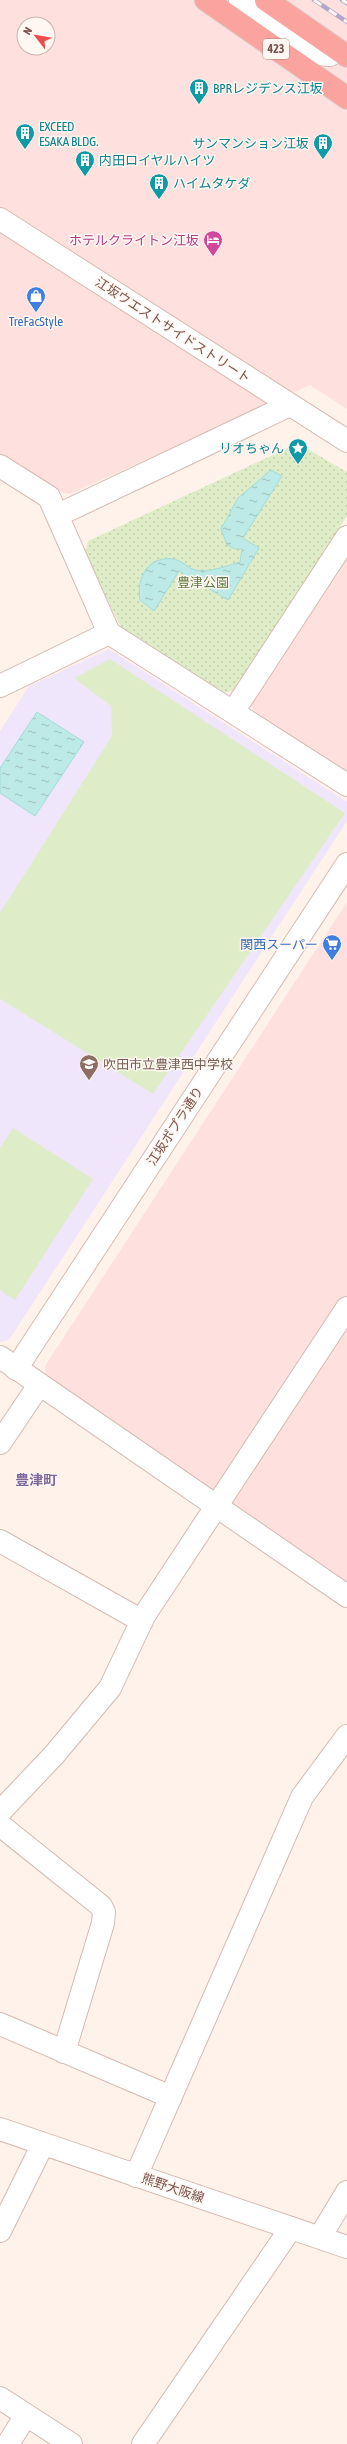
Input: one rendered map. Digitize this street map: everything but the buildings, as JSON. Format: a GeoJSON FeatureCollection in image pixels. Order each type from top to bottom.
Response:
{"type":"FeatureCollection","features":[{"type":"Feature","properties":{"kind":"highway","name":"423"},"geometry":{"type":"LineString","coordinates":[[206,0],[347,98]]}},
{"type":"Feature","properties":{"kind":"highway","name":"423"},"geometry":{"type":"LineString","coordinates":[[266,0],[338,56]]}},
{"type":"Feature","properties":{"kind":"street"},"geometry":{"type":"LineString","coordinates":[[240,0],[318,54],[338,56]]}},
{"type":"Feature","properties":{"kind":"street","name":"江坂ウエストサイドストリート"},"geometry":{"type":"LineString","coordinates":[[0,219],[347,441]]}},
{"type":"Feature","properties":{"kind":"street"},"geometry":{"type":"LineString","coordinates":[[58,515],[290,405]]}},
{"type":"Feature","properties":{"kind":"street"},"geometry":{"type":"LineString","coordinates":[[0,466],[49,497],[109,633],[347,785]]}},
{"type":"Feature","properties":{"kind":"street"},"geometry":{"type":"LineString","coordinates":[[234,712],[347,537]]}},
{"type":"Feature","properties":{"kind":"street"},"geometry":{"type":"LineString","coordinates":[[0,686],[109,633]]}},
{"type":"Feature","properties":{"kind":"street","name":"江坂ポプラ通り"},"geometry":{"type":"LineString","coordinates":[[8,1363],[347,864]]}},
{"type":"Feature","properties":{"kind":"street"},"geometry":{"type":"LineString","coordinates":[[0,1812],[54,1755],[110,1688],[142,1621],[347,1308]]}},
{"type":"Feature","properties":{"kind":"street"},"geometry":{"type":"LineString","coordinates":[[8,1363],[347,1596]]}},
{"type":"Feature","properties":{"kind":"street"},"geometry":{"type":"LineString","coordinates":[[0,1443],[39,1385]]}},
{"type":"Feature","properties":{"kind":"street"},"geometry":{"type":"LineString","coordinates":[[0,1541],[142,1621]]}},
{"type":"Feature","properties":{"kind":"street"},"geometry":{"type":"LineString","coordinates":[[136,2176],[302,1797],[347,1736]]}},
{"type":"Feature","properties":{"kind":"street"},"geometry":{"type":"LineString","coordinates":[[0,1825],[101,1906],[104,1912],[103,1923],[64,2052]]}},
{"type":"Feature","properties":{"kind":"street"},"geometry":{"type":"LineString","coordinates":[[0,2024],[171,2097]]}},
{"type":"Feature","properties":{"kind":"street","name":"熊野大阪線"},"geometry":{"type":"LineString","coordinates":[[0,2129],[347,2247]]}},
{"type":"Feature","properties":{"kind":"street"},"geometry":{"type":"LineString","coordinates":[[0,2231],[43,2144]]}},
{"type":"Feature","properties":{"kind":"street"},"geometry":{"type":"LineString","coordinates":[[320,2237],[347,2192]]}},
{"type":"Feature","properties":{"kind":"street"},"geometry":{"type":"LineString","coordinates":[[143,2444],[291,2228]]}},
{"type":"Feature","properties":{"kind":"street"},"geometry":{"type":"LineString","coordinates":[[0,2398],[71,2444]]}},
{"type":"Feature","properties":{"kind":"street"},"geometry":{"type":"LineString","coordinates":[[8,2444],[26,2415]]}},
{"type":"Feature","properties":{"kind":"shaded area"},"geometry":{"type":"Polygon","coordinates":[[[0,0],[347,0],[347,409],[310,385],[70,494],[56,491],[0,455],[0,0]]]}},
{"type":"Feature","properties":{"kind":"shaded area"},"geometry":{"type":"Polygon","coordinates":[[[347,556],[347,775],[256,719],[251,705],[347,556]]]}},
{"type":"Feature","properties":{"kind":"shaded area","name":"吹田市立豊津西中学校"},"geometry":{"type":"Polygon","coordinates":[[[109,649],[347,802],[347,821],[9,1340],[0,1342],[0,731],[29,686],[109,649]]]}},
{"type":"Feature","properties":{"kind":"shaded area"},"geometry":{"type":"Polygon","coordinates":[[[347,902],[347,1590],[46,1379],[45,1366],[347,902]]]}},
{"type":"Feature","properties":{"kind":"green space","name":"豊津公園"},"geometry":{"type":"Polygon","coordinates":[[[290,447],[304,447],[347,472],[347,516],[236,690],[219,694],[123,631],[85,556],[88,541],[290,447]]]}},
{"type":"Feature","properties":{"kind":"green space","name":"吹田市立豊津西中学校"},"geometry":{"type":"Polygon","coordinates":[[[110,659],[345,813],[153,1094],[0,999],[0,913],[112,736],[111,706],[74,678],[110,659]]]}},
{"type":"Feature","properties":{"kind":"green space"},"geometry":{"type":"Polygon","coordinates":[[[13,1128],[93,1179],[15,1300],[0,1290],[0,1148],[13,1128]]]}},
{"type":"Feature","properties":{"kind":"water"},"geometry":{"type":"Polygon","coordinates":[[[271,470],[282,476],[243,538],[259,548],[228,600],[179,571],[154,611],[140,600],[139,592],[142,576],[151,564],[157,561],[174,559],[192,569],[201,571],[218,569],[240,562],[242,549],[235,549],[227,545],[221,529],[238,498],[271,470]]]}},
{"type":"Feature","properties":{"kind":"water"},"geometry":{"type":"Polygon","coordinates":[[[37,712],[84,742],[35,816],[0,793],[0,768],[37,712]]]}},
{"type":"Feature","properties":{"kind":"railway"},"geometry":{"type":"LineString","coordinates":[[314,0],[347,22]]}},
{"type":"Feature","properties":{"kind":"railway"},"geometry":{"type":"LineString","coordinates":[[342,0],[347,3]]}},
{"type":"Feature","properties":{"kind":"place","name":"BPRレジデンス江坂"},"geometry":{"type":"Point","coordinates":[199,105]}},
{"type":"Feature","properties":{"kind":"place","name":"EXCEED ESAKA BLDG."},"geometry":{"type":"Point","coordinates":[25,150]}},
{"type":"Feature","properties":{"kind":"place","name":"サンマンション江坂"},"geometry":{"type":"Point","coordinates":[323,160]}},
{"type":"Feature","properties":{"kind":"place","name":"内田ロイヤルハイツ"},"geometry":{"type":"Point","coordinates":[85,177]}},
{"type":"Feature","properties":{"kind":"place","name":"ハイムタケダ"},"geometry":{"type":"Point","coordinates":[159,200]}},
{"type":"Feature","properties":{"kind":"place","name":"ホテルクライトン江坂"},"geometry":{"type":"Point","coordinates":[213,257]}},
{"type":"Feature","properties":{"kind":"place","name":"TreFacStyle"},"geometry":{"type":"Point","coordinates":[36,313]}},
{"type":"Feature","properties":{"kind":"place","name":"リオちゃん"},"geometry":{"type":"Point","coordinates":[298,465]}},
{"type":"Feature","properties":{"kind":"place","name":"関西スーパー"},"geometry":{"type":"Point","coordinates":[332,961]}},
{"type":"Feature","properties":{"kind":"place","name":"吹田市立豊津西中学校"},"geometry":{"type":"Point","coordinates":[89,1081]}},
{"type":"Feature","properties":{"kind":"district","name":"豊津町"},"geometry":{"type":"Point","coordinates":[36,1480]}}]}
